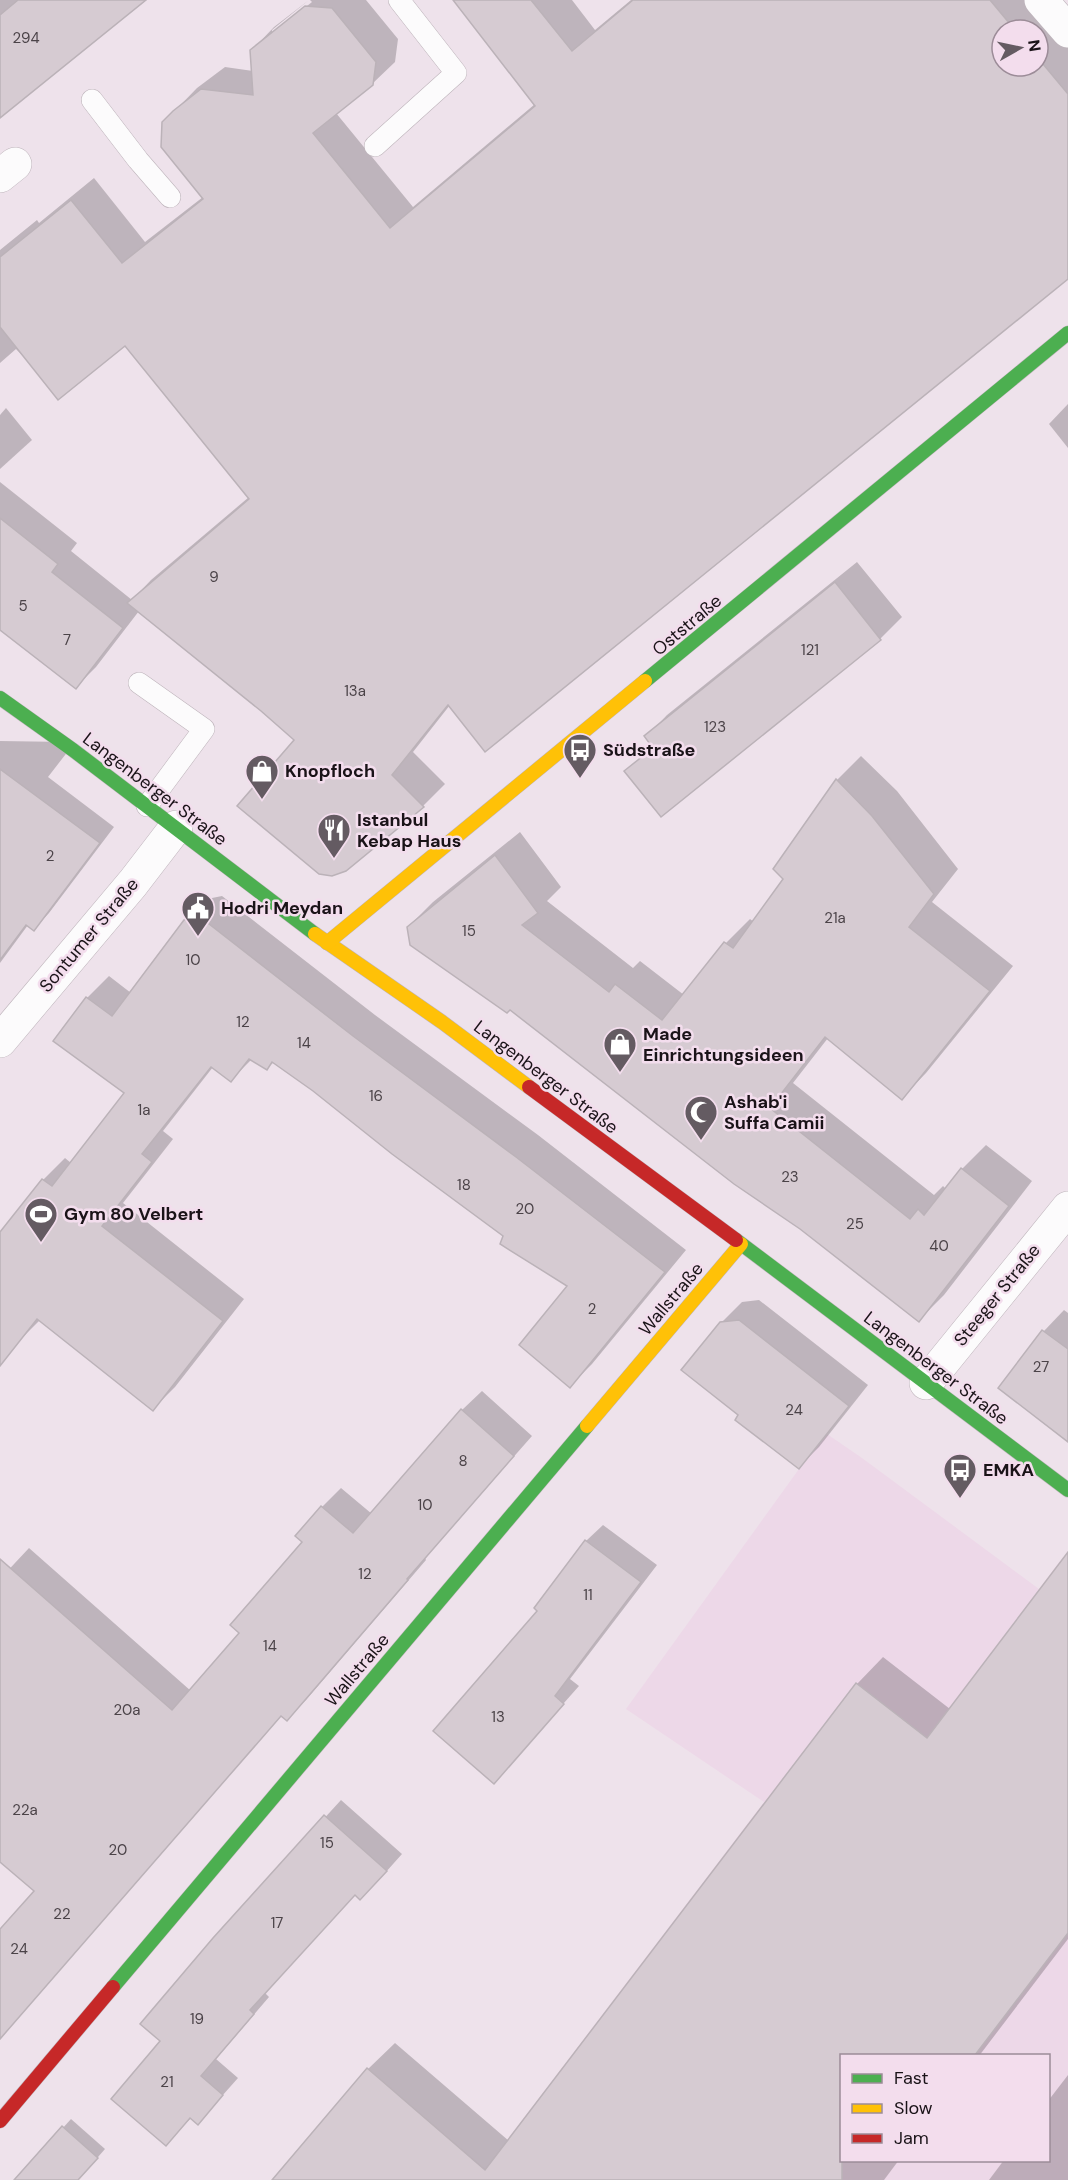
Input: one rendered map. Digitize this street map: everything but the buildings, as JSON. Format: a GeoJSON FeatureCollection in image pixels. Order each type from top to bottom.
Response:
{"type":"FeatureCollection","features":[{"type":"Feature","properties":{"kind":"main road","name":"Oststraße"},"geometry":{"type":"LineString","coordinates":[[327,943],[1068,333]]}},
{"type":"Feature","properties":{"kind":"main road","name":"Langenberger Straße"},"geometry":{"type":"LineString","coordinates":[[0,698],[176,827],[327,943],[442,1022],[1068,1490]]}},
{"type":"Feature","properties":{"kind":"main road","name":"Wallstraße"},"geometry":{"type":"LineString","coordinates":[[0,2121],[741,1244]]}},
{"type":"Feature","properties":{"kind":"street"},"geometry":{"type":"LineString","coordinates":[[1041,0],[1068,31]]}},
{"type":"Feature","properties":{"kind":"street","name":"Sontumer Straße"},"geometry":{"type":"LineString","coordinates":[[0,1041],[133,883],[176,827]]}},
{"type":"Feature","properties":{"kind":"street","name":"Steeger Straße"},"geometry":{"type":"LineString","coordinates":[[926,1383],[1068,1208]]}},
{"type":"Feature","properties":{"kind":"lane"},"geometry":{"type":"LineString","coordinates":[[375,146],[456,73],[399,0]]}},
{"type":"Feature","properties":{"kind":"lane"},"geometry":{"type":"LineString","coordinates":[[92,100],[170,197]]}},
{"type":"Feature","properties":{"kind":"lane"},"geometry":{"type":"LineString","coordinates":[[139,683],[204,729],[147,806]]}},
{"type":"Feature","properties":{"kind":"shaded area"},"geometry":{"type":"Polygon","coordinates":[[[827,1434],[1039,1589],[1060,1561],[1068,1567],[1068,2180],[272,2180],[367,2068],[485,2169],[764,1802],[626,1709],[799,1469],[827,1434]]]}},
{"type":"Feature","properties":{"kind":"traffic: fast"},"geometry":{"type":"LineString","coordinates":[[645,681],[1068,333]]}},
{"type":"Feature","properties":{"kind":"traffic: fast"},"geometry":{"type":"LineString","coordinates":[[0,698],[73,750],[315,934]]}},
{"type":"Feature","properties":{"kind":"traffic: fast"},"geometry":{"type":"LineString","coordinates":[[736,1240],[1068,1490]]}},
{"type":"Feature","properties":{"kind":"traffic: fast"},"geometry":{"type":"LineString","coordinates":[[113,1987],[587,1426]]}},
{"type":"Feature","properties":{"kind":"traffic: slow"},"geometry":{"type":"LineString","coordinates":[[327,943],[645,681]]}},
{"type":"Feature","properties":{"kind":"traffic: slow"},"geometry":{"type":"LineString","coordinates":[[315,934],[442,1022],[529,1087]]}},
{"type":"Feature","properties":{"kind":"traffic: slow"},"geometry":{"type":"LineString","coordinates":[[587,1426],[741,1244]]}},
{"type":"Feature","properties":{"kind":"traffic: jam"},"geometry":{"type":"LineString","coordinates":[[529,1087],[736,1240]]}},
{"type":"Feature","properties":{"kind":"traffic: jam"},"geometry":{"type":"LineString","coordinates":[[0,2121],[113,1987]]}},
{"type":"Feature","properties":{"kind":"place","name":"Südstraße"},"geometry":{"type":"Point","coordinates":[580,779]}},
{"type":"Feature","properties":{"kind":"place","name":"Knopfloch"},"geometry":{"type":"Point","coordinates":[262,800]}},
{"type":"Feature","properties":{"kind":"place","name":"Istanbul Kebap Haus"},"geometry":{"type":"Point","coordinates":[334,859]}},
{"type":"Feature","properties":{"kind":"place","name":"Hodri Meydan"},"geometry":{"type":"Point","coordinates":[198,937]}},
{"type":"Feature","properties":{"kind":"place","name":"Made Einrichtungsideen"},"geometry":{"type":"Point","coordinates":[620,1073]}},
{"type":"Feature","properties":{"kind":"place","name":"Ashab'i Suffa Camii"},"geometry":{"type":"Point","coordinates":[701,1141]}},
{"type":"Feature","properties":{"kind":"place","name":"Gym 80 Velbert"},"geometry":{"type":"Point","coordinates":[41,1243]}},
{"type":"Feature","properties":{"kind":"place","name":"EMKA"},"geometry":{"type":"Point","coordinates":[960,1499]}}]}
